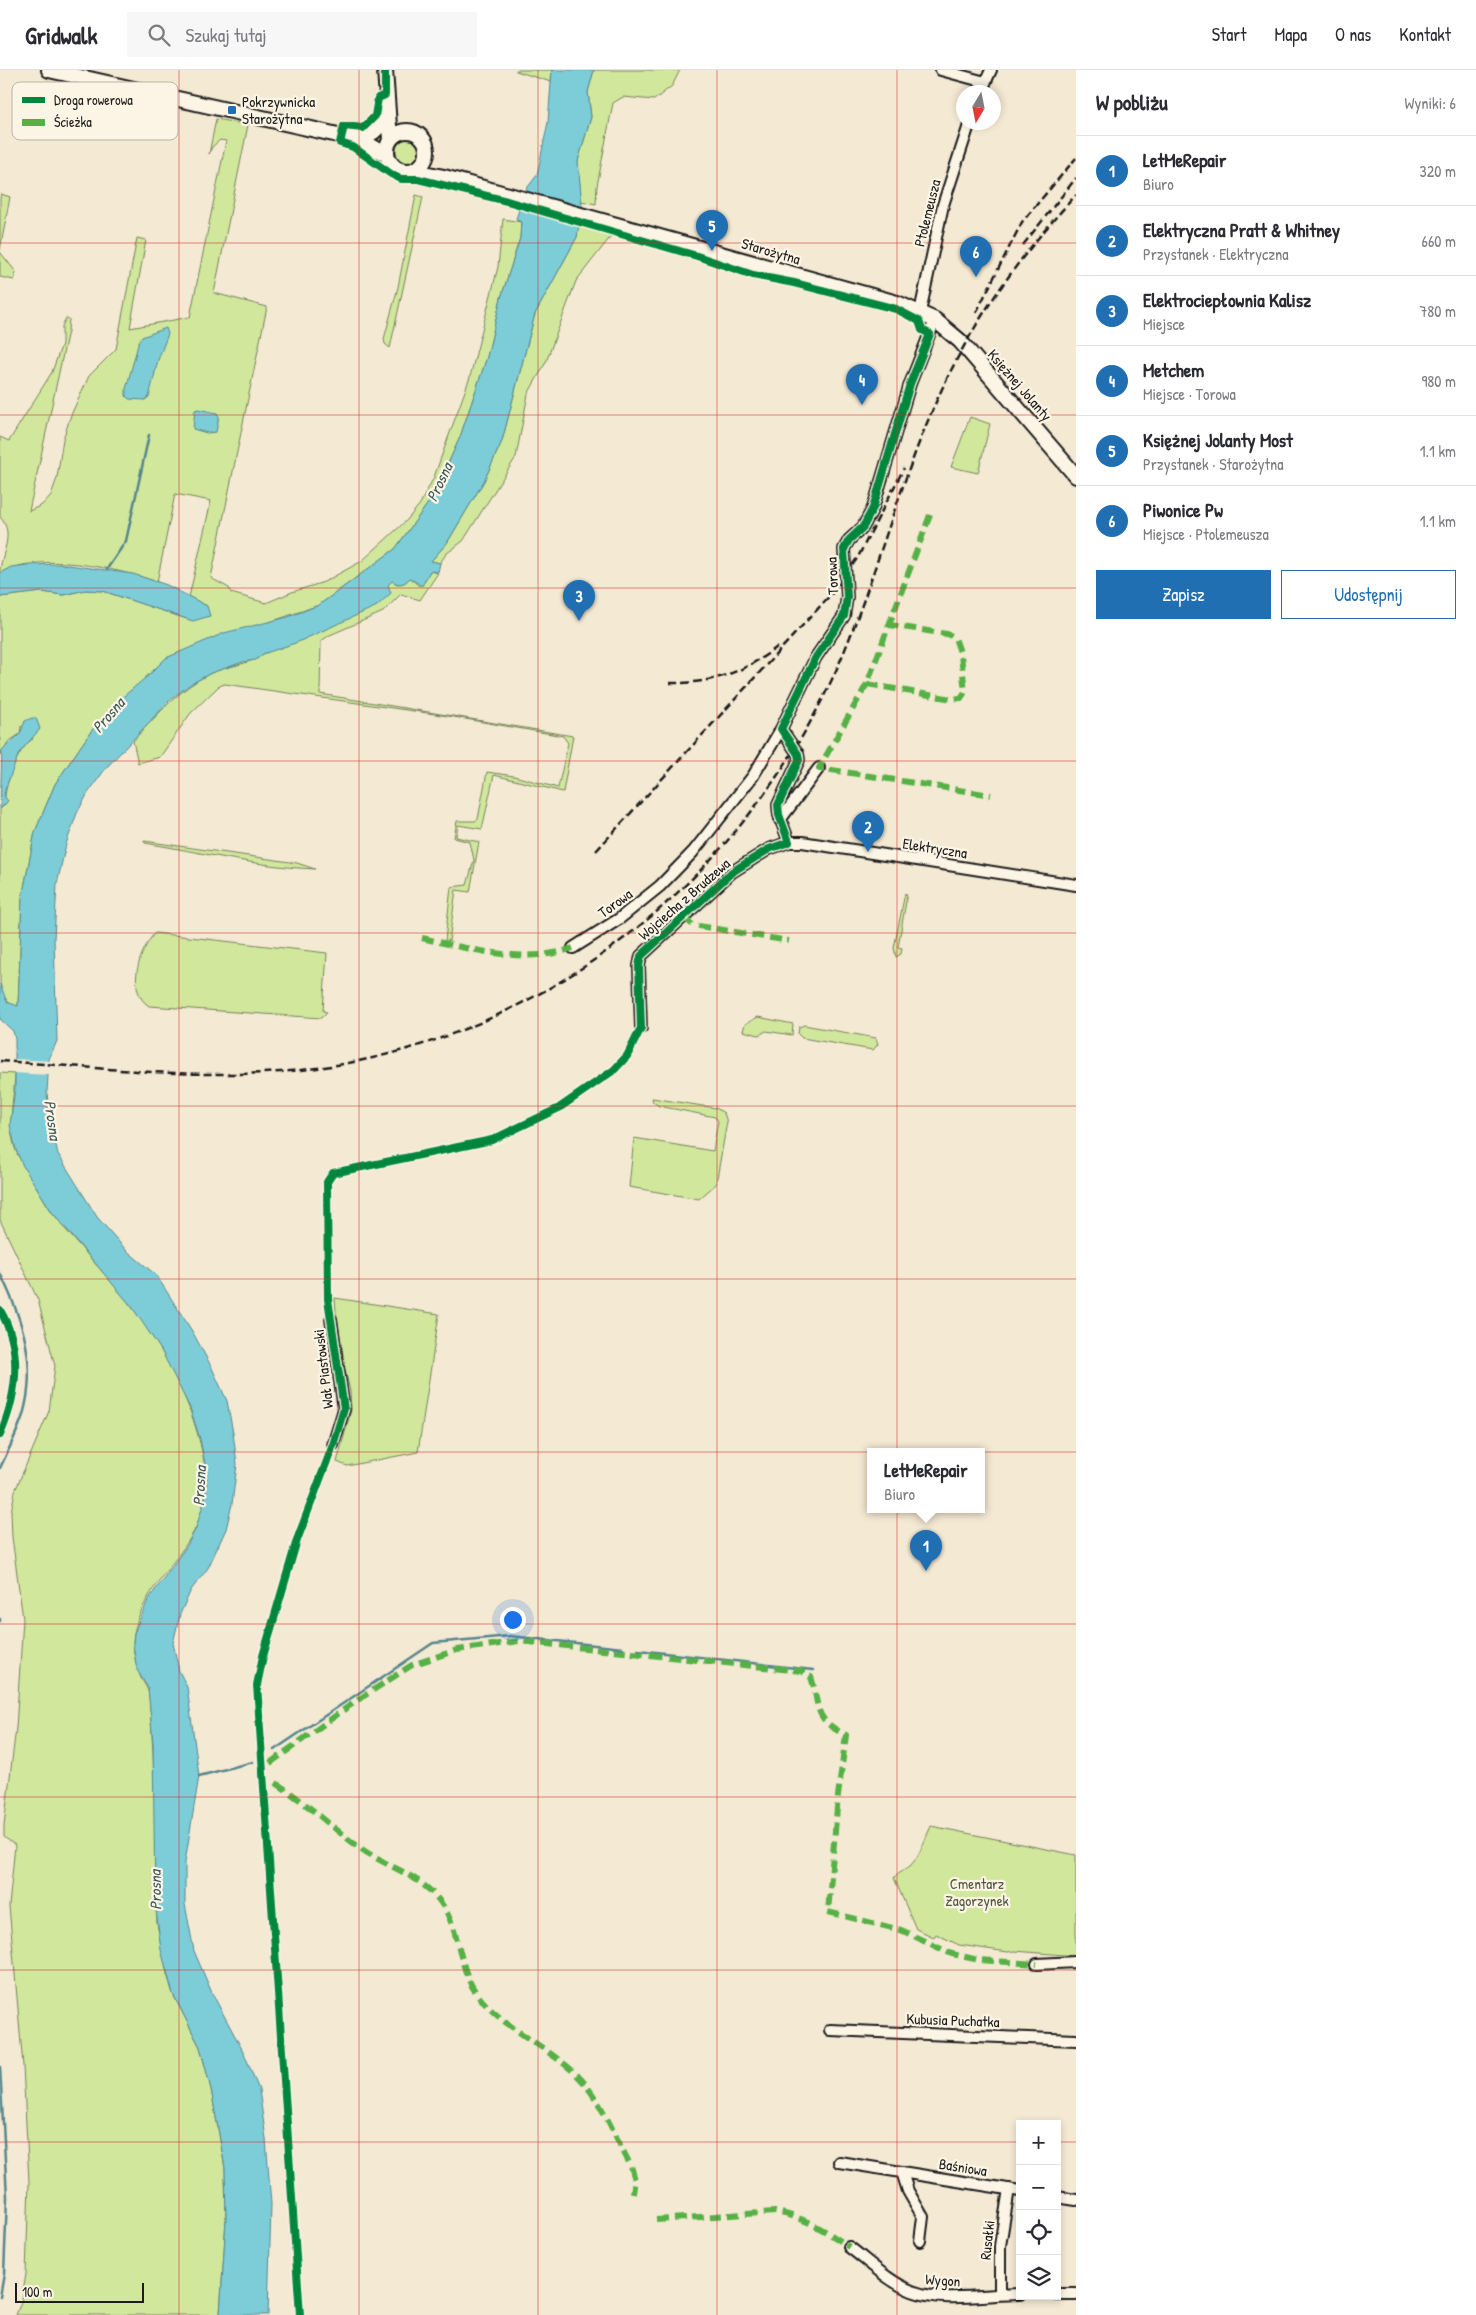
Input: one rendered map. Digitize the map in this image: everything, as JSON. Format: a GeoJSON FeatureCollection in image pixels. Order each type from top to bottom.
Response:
{"type":"FeatureCollection","features":[{"type":"Feature","properties":{"kind":"street"},"geometry":{"type":"LineString","coordinates":[[49,70],[104,82]]}},
{"type":"Feature","properties":{"kind":"street"},"geometry":{"type":"LineString","coordinates":[[385,70],[386,107],[390,140],[387,155]]}},
{"type":"Feature","properties":{"kind":"street"},"geometry":{"type":"LineString","coordinates":[[941,70],[985,82]]}},
{"type":"Feature","properties":{"kind":"street"},"geometry":{"type":"LineString","coordinates":[[984,85],[991,70]]}},
{"type":"Feature","properties":{"kind":"street"},"geometry":{"type":"LineString","coordinates":[[178,98],[354,137],[390,140],[394,136],[406,131]]}},
{"type":"Feature","properties":{"kind":"street"},"geometry":{"type":"LineString","coordinates":[[354,137],[376,131],[386,107]]}},
{"type":"Feature","properties":{"kind":"street"},"geometry":{"type":"LineString","coordinates":[[386,107],[406,131],[418,134],[428,149],[425,162],[414,171]]}},
{"type":"Feature","properties":{"kind":"street","name":"Ptolemeusza"},"geometry":{"type":"LineString","coordinates":[[920,312],[943,205],[967,130]]}},
{"type":"Feature","properties":{"kind":"street"},"geometry":{"type":"LineString","coordinates":[[354,137],[387,155],[397,169],[444,177]]}},
{"type":"Feature","properties":{"kind":"street"},"geometry":{"type":"LineString","coordinates":[[427,155],[435,169],[444,177]]}},
{"type":"Feature","properties":{"kind":"street","name":"Starożytna"},"geometry":{"type":"LineString","coordinates":[[444,177],[897,303],[935,320]]}},
{"type":"Feature","properties":{"kind":"street","name":"Księżnej Jolanty"},"geometry":{"type":"LineString","coordinates":[[935,320],[968,349],[1076,476]]}},
{"type":"Feature","properties":{"kind":"street","name":"Torowa"},"geometry":{"type":"LineString","coordinates":[[573,948],[634,909],[680,867],[753,776],[781,729],[816,657],[844,616],[847,597],[844,549],[849,540],[863,527],[873,508],[910,384],[935,320]]}},
{"type":"Feature","properties":{"kind":"street"},"geometry":{"type":"LineString","coordinates":[[781,729],[798,754],[799,760],[778,804],[780,820],[789,842]]}},
{"type":"Feature","properties":{"kind":"street"},"geometry":{"type":"LineString","coordinates":[[780,820],[818,768]]}},
{"type":"Feature","properties":{"kind":"street","name":"Elektryczna"},"geometry":{"type":"LineString","coordinates":[[789,842],[811,843],[1076,885]]}},
{"type":"Feature","properties":{"kind":"street","name":"Wojciecha z Brudzewa"},"geometry":{"type":"LineString","coordinates":[[641,1028],[639,966],[641,956],[732,872],[769,849],[789,842]]}},
{"type":"Feature","properties":{"kind":"street","name":"Wał Piastowski"},"geometry":{"type":"LineString","coordinates":[[331,1319],[344,1409],[333,1445]]}},
{"type":"Feature","properties":{"kind":"street"},"geometry":{"type":"LineString","coordinates":[[1037,1964],[1076,1962]]}},
{"type":"Feature","properties":{"kind":"street","name":"Kubusia Puchatka"},"geometry":{"type":"LineString","coordinates":[[830,2030],[1076,2040]]}},
{"type":"Feature","properties":{"kind":"street","name":"Baśniowa"},"geometry":{"type":"LineString","coordinates":[[838,2162],[1015,2190]]}},
{"type":"Feature","properties":{"kind":"street"},"geometry":{"type":"LineString","coordinates":[[902,2172],[908,2191],[923,2217],[920,2241]]}},
{"type":"Feature","properties":{"kind":"street","name":"Rusałki"},"geometry":{"type":"LineString","coordinates":[[1000,2294],[1000,2246],[1015,2190]]}},
{"type":"Feature","properties":{"kind":"street"},"geometry":{"type":"LineString","coordinates":[[1061,2198],[1076,2200]]}},
{"type":"Feature","properties":{"kind":"street","name":"Wygon"},"geometry":{"type":"LineString","coordinates":[[849,2247],[904,2287],[918,2293],[973,2297],[1016,2294]]}},
{"type":"Feature","properties":{"kind":"street"},"geometry":{"type":"LineString","coordinates":[[1061,2294],[1076,2294]]}},
{"type":"Feature","properties":{"kind":"green space"},"geometry":{"type":"Polygon","coordinates":[[[552,70],[551,82],[516,71],[552,70]]]}},
{"type":"Feature","properties":{"kind":"green space"},"geometry":{"type":"Polygon","coordinates":[[[594,70],[680,70],[672,86],[654,100],[623,97],[613,103],[597,186],[596,204],[581,201],[578,161],[591,117],[588,92],[594,70]]]}},
{"type":"Feature","properties":{"kind":"green space"},"geometry":{"type":"Polygon","coordinates":[[[216,119],[248,125],[214,293],[267,307],[211,578],[229,588],[231,593],[266,603],[324,582],[362,561],[407,520],[420,504],[434,477],[470,377],[498,267],[503,219],[521,222],[520,238],[501,298],[487,357],[460,437],[434,495],[395,549],[319,605],[166,658],[92,730],[55,784],[35,832],[22,898],[18,1006],[12,1006],[3,996],[0,984],[0,809],[5,805],[6,789],[12,769],[22,751],[33,739],[21,726],[20,734],[8,742],[0,755],[0,597],[42,592],[63,595],[85,590],[103,591],[187,619],[207,606],[189,597],[211,501],[175,494],[157,582],[100,567],[56,562],[16,566],[0,573],[7,530],[0,517],[0,437],[9,441],[52,372],[62,344],[62,326],[66,318],[69,319],[29,511],[42,505],[51,495],[57,478],[63,439],[71,415],[89,376],[116,349],[137,238],[146,240],[130,328],[190,317],[226,141],[220,140],[212,147],[209,154],[216,119]]]}},
{"type":"Feature","properties":{"kind":"green space"},"geometry":{"type":"Polygon","coordinates":[[[408,139],[417,142],[420,151],[417,160],[408,163],[399,160],[396,151],[399,142],[408,139]]]}},
{"type":"Feature","properties":{"kind":"green space"},"geometry":{"type":"Polygon","coordinates":[[[1,194],[10,197],[0,250],[0,198],[1,194]]]}},
{"type":"Feature","properties":{"kind":"green space"},"geometry":{"type":"Polygon","coordinates":[[[416,195],[423,197],[390,348],[385,344],[384,339],[398,287],[416,195]]]}},
{"type":"Feature","properties":{"kind":"green space"},"geometry":{"type":"Polygon","coordinates":[[[578,225],[612,235],[576,281],[546,362],[528,394],[516,457],[463,541],[446,554],[440,563],[431,561],[447,543],[484,481],[502,441],[535,314],[577,237],[578,225]]]}},
{"type":"Feature","properties":{"kind":"green space"},"geometry":{"type":"Polygon","coordinates":[[[0,252],[16,272],[14,280],[0,277],[0,252]]]}},
{"type":"Feature","properties":{"kind":"green space"},"geometry":{"type":"Polygon","coordinates":[[[970,417],[990,424],[978,473],[951,467],[970,417]]]}},
{"type":"Feature","properties":{"kind":"green space"},"geometry":{"type":"Polygon","coordinates":[[[430,571],[438,573],[420,600],[401,594],[383,612],[330,635],[321,641],[320,694],[573,736],[563,792],[494,775],[482,829],[458,825],[456,837],[479,842],[470,892],[456,890],[449,941],[445,941],[451,887],[467,885],[474,860],[470,842],[454,838],[457,821],[475,821],[478,819],[487,772],[514,776],[558,788],[568,743],[563,736],[448,716],[225,684],[219,686],[190,714],[160,757],[138,763],[133,741],[177,696],[198,680],[222,669],[251,661],[263,654],[327,628],[392,581],[397,584],[404,583],[410,578],[419,586],[430,571]]]}},
{"type":"Feature","properties":{"kind":"green space"},"geometry":{"type":"Polygon","coordinates":[[[144,841],[297,863],[315,869],[251,862],[145,843],[144,841]]]}},
{"type":"Feature","properties":{"kind":"green space"},"geometry":{"type":"Polygon","coordinates":[[[905,893],[907,896],[898,947],[902,948],[901,954],[896,957],[894,948],[905,893]]]}},
{"type":"Feature","properties":{"kind":"green space"},"geometry":{"type":"Polygon","coordinates":[[[155,933],[327,953],[323,1011],[327,1012],[321,1018],[149,1006],[142,999],[136,980],[137,970],[144,949],[155,933]]]}},
{"type":"Feature","properties":{"kind":"green space"},"geometry":{"type":"Polygon","coordinates":[[[758,1017],[793,1024],[792,1035],[766,1031],[759,1035],[743,1031],[745,1024],[758,1017]]]}},
{"type":"Feature","properties":{"kind":"green space"},"geometry":{"type":"Polygon","coordinates":[[[804,1025],[876,1038],[878,1044],[873,1050],[802,1038],[798,1034],[799,1027],[804,1025]]]}},
{"type":"Feature","properties":{"kind":"green space"},"geometry":{"type":"Polygon","coordinates":[[[0,1073],[15,1074],[11,1129],[18,1155],[52,1212],[128,1303],[157,1343],[180,1386],[197,1432],[203,1456],[206,1486],[202,1511],[193,1532],[154,1588],[142,1609],[134,1633],[133,1644],[137,1668],[149,1695],[154,1781],[157,1924],[173,1994],[200,2047],[211,2089],[225,2168],[226,2219],[220,2315],[16,2315],[22,2299],[26,2274],[29,2182],[23,2066],[9,1906],[15,1845],[4,1837],[16,1728],[23,1619],[12,1537],[11,1512],[15,1491],[49,1411],[55,1366],[38,1300],[0,1220],[0,1073]]]}},
{"type":"Feature","properties":{"kind":"green space"},"geometry":{"type":"Polygon","coordinates":[[[652,1098],[716,1108],[724,1113],[727,1122],[716,1184],[699,1199],[629,1187],[634,1138],[713,1151],[718,1121],[715,1117],[659,1106],[653,1102],[652,1098]]]}},
{"type":"Feature","properties":{"kind":"green space"},"geometry":{"type":"Polygon","coordinates":[[[335,1298],[439,1314],[418,1452],[347,1466],[337,1462],[351,1410],[350,1391],[338,1339],[335,1298]]]}},
{"type":"Feature","properties":{"kind":"green space","name":"Cmentarz Zagorzynek"},"geometry":{"type":"Polygon","coordinates":[[[931,1826],[1076,1855],[1076,1956],[1008,1952],[959,1945],[936,1934],[934,1937],[916,1929],[894,1878],[914,1862],[931,1826]]]}},
{"type":"Feature","properties":{"kind":"water","name":"Prosna"},"geometry":{"type":"Polygon","coordinates":[[[552,70],[594,70],[588,92],[591,117],[578,161],[582,206],[577,237],[535,314],[502,441],[484,481],[447,543],[431,561],[440,563],[438,572],[430,571],[422,586],[410,578],[402,584],[392,581],[388,585],[391,593],[377,606],[298,642],[263,654],[256,660],[243,662],[211,673],[189,685],[170,700],[106,768],[88,793],[77,813],[66,844],[57,884],[54,938],[57,1041],[49,1059],[47,1092],[49,1114],[58,1154],[97,1217],[126,1250],[156,1275],[192,1331],[227,1401],[237,1464],[232,1504],[226,1529],[208,1568],[191,1590],[180,1614],[173,1643],[179,1671],[187,1687],[199,1776],[185,1862],[185,1904],[194,1951],[212,1993],[244,2053],[259,2090],[266,2139],[271,2204],[268,2315],[220,2315],[226,2219],[225,2168],[211,2089],[200,2047],[173,1994],[161,1950],[155,1902],[153,1743],[148,1688],[137,1670],[133,1645],[134,1633],[148,1600],[188,1544],[196,1528],[206,1495],[207,1474],[200,1439],[190,1408],[161,1350],[132,1307],[52,1212],[23,1166],[16,1150],[10,1125],[15,1088],[15,1039],[13,1031],[0,1019],[0,984],[7,1002],[18,1006],[22,898],[35,832],[55,784],[92,730],[118,701],[166,658],[224,633],[288,617],[319,605],[395,549],[434,495],[460,437],[487,357],[501,298],[520,238],[521,222],[516,219],[525,191],[537,175],[548,122],[552,70]]]}},
{"type":"Feature","properties":{"kind":"water"},"geometry":{"type":"Polygon","coordinates":[[[166,328],[168,334],[158,360],[149,397],[145,400],[129,399],[126,396],[126,389],[139,341],[142,337],[166,328]]]}},
{"type":"Feature","properties":{"kind":"water"},"geometry":{"type":"Polygon","coordinates":[[[195,410],[217,413],[219,416],[216,432],[207,433],[193,429],[195,410]]]}},
{"type":"Feature","properties":{"kind":"water"},"geometry":{"type":"Polygon","coordinates":[[[61,564],[133,574],[167,585],[207,606],[210,616],[193,621],[103,591],[85,590],[63,595],[42,592],[0,597],[0,573],[11,567],[61,564]]]}},
{"type":"Feature","properties":{"kind":"water"},"geometry":{"type":"Polygon","coordinates":[[[36,718],[40,729],[19,753],[5,790],[4,796],[8,801],[0,809],[2,750],[20,734],[25,721],[36,718]]]}},
{"type":"Feature","properties":{"kind":"pier"},"geometry":{"type":"Polygon","coordinates":[[[523,190],[584,207],[581,226],[517,208],[523,190]]]}},
{"type":"Feature","properties":{"kind":"pier"},"geometry":{"type":"Polygon","coordinates":[[[13,1059],[51,1061],[50,1075],[13,1073],[13,1059]]]}},
{"type":"Feature","properties":{"kind":"waterway"},"geometry":{"type":"LineString","coordinates":[[107,569],[126,541],[149,435]]}},
{"type":"Feature","properties":{"kind":"waterway"},"geometry":{"type":"LineString","coordinates":[[0,1273],[21,1324],[28,1360],[29,1378],[23,1415],[0,1468]]}},
{"type":"Feature","properties":{"kind":"waterway"},"geometry":{"type":"LineString","coordinates":[[274,1750],[433,1643],[510,1636],[623,1648]]}},
{"type":"Feature","properties":{"kind":"waterway"},"geometry":{"type":"LineString","coordinates":[[638,1650],[813,1670]]}},
{"type":"Feature","properties":{"kind":"waterway"},"geometry":{"type":"LineString","coordinates":[[199,1776],[253,1762]]}},
{"type":"Feature","properties":{"kind":"waterway"},"geometry":{"type":"LineString","coordinates":[[0,2067],[7,2197],[4,2274],[0,2297]]}},
{"type":"Feature","properties":{"kind":"railway"},"geometry":{"type":"LineString","coordinates":[[976,313],[1022,222],[1076,158]]}},
{"type":"Feature","properties":{"kind":"railway"},"geometry":{"type":"LineString","coordinates":[[1023,245],[1076,178]]}},
{"type":"Feature","properties":{"kind":"railway"},"geometry":{"type":"LineString","coordinates":[[0,1061],[150,1072],[226,1074],[301,1070],[390,1054],[475,1025],[554,985],[628,935],[695,875],[754,808],[804,733],[844,652],[857,620],[914,455],[954,364],[984,312],[1018,264],[1036,240],[1076,195]]}},
{"type":"Feature","properties":{"kind":"railway"},"geometry":{"type":"LineString","coordinates":[[596,851],[835,590],[858,557],[904,468]]}},
{"type":"Feature","properties":{"kind":"railway"},"geometry":{"type":"LineString","coordinates":[[670,683],[700,681],[727,675],[753,663],[777,647]]}},
{"type":"Feature","properties":{"kind":"marked path"},"geometry":{"type":"LineString","coordinates":[[930,515],[867,684],[819,768],[991,795]]}},
{"type":"Feature","properties":{"kind":"marked path"},"geometry":{"type":"LineString","coordinates":[[867,684],[952,699],[961,698],[965,692],[961,655],[955,638],[947,634],[890,625]]}},
{"type":"Feature","properties":{"kind":"marked path"},"geometry":{"type":"LineString","coordinates":[[683,917],[693,925],[789,941]]}},
{"type":"Feature","properties":{"kind":"marked path"},"geometry":{"type":"LineString","coordinates":[[422,938],[498,954],[536,955],[555,953],[573,948]]}},
{"type":"Feature","properties":{"kind":"marked path"},"geometry":{"type":"LineString","coordinates":[[270,1763],[356,1701],[412,1665],[457,1650],[519,1641],[801,1671],[811,1677],[822,1717],[827,1723],[846,1735],[838,1796],[828,1912],[901,1930],[952,1954],[979,1960],[1037,1964]]}},
{"type":"Feature","properties":{"kind":"marked path"},"geometry":{"type":"LineString","coordinates":[[276,1783],[363,1850],[417,1880],[435,1896],[449,1916],[466,1974],[477,1994],[498,2016],[577,2075],[593,2095],[631,2166],[635,2180],[633,2193]]}},
{"type":"Feature","properties":{"kind":"marked path"},"geometry":{"type":"LineString","coordinates":[[656,2220],[775,2212],[795,2217],[814,2225],[849,2247]]}},
{"type":"Feature","properties":{"kind":"cycle path"},"geometry":{"type":"LineString","coordinates":[[300,2315],[257,1685],[263,1656],[297,1540],[333,1445],[344,1409],[328,1299],[327,1182],[333,1173],[492,1140],[559,1108],[614,1070],[627,1056],[641,1028],[639,966],[641,956],[732,872],[769,849],[789,842],[779,815],[778,805],[799,760],[798,754],[781,729],[816,657],[844,616],[847,597],[844,549],[849,540],[863,527],[873,508],[910,384],[930,334],[922,330],[919,321],[896,309],[794,283],[753,275],[697,256],[507,201],[418,179],[401,179],[353,147],[340,143],[344,126],[363,128],[375,116],[378,98],[385,95],[385,70]]}},
{"type":"Feature","properties":{"kind":"cycle path"},"geometry":{"type":"LineString","coordinates":[[0,1310],[7,1325],[15,1357],[14,1388],[0,1435]]}},
{"type":"Feature","properties":{"kind":"place","name":"Pokrzywnicka Starożytna"},"geometry":{"type":"Point","coordinates":[232,110]}},
{"type":"Feature","properties":{"kind":"place","name":"Księżnej Jolanty Most"},"geometry":{"type":"Point","coordinates":[712,251]}},
{"type":"Feature","properties":{"kind":"place","name":"Piwonice Pw"},"geometry":{"type":"Point","coordinates":[976,277]}},
{"type":"Feature","properties":{"kind":"place","name":"Metchem"},"geometry":{"type":"Point","coordinates":[862,405]}},
{"type":"Feature","properties":{"kind":"place","name":"Elektrociepłownia Kalisz"},"geometry":{"type":"Point","coordinates":[579,621]}},
{"type":"Feature","properties":{"kind":"place","name":"Elektryczna Pratt & Whitney"},"geometry":{"type":"Point","coordinates":[868,852]}},
{"type":"Feature","properties":{"kind":"place","name":"LetMeRepair"},"geometry":{"type":"Point","coordinates":[926,1571]}}]}
